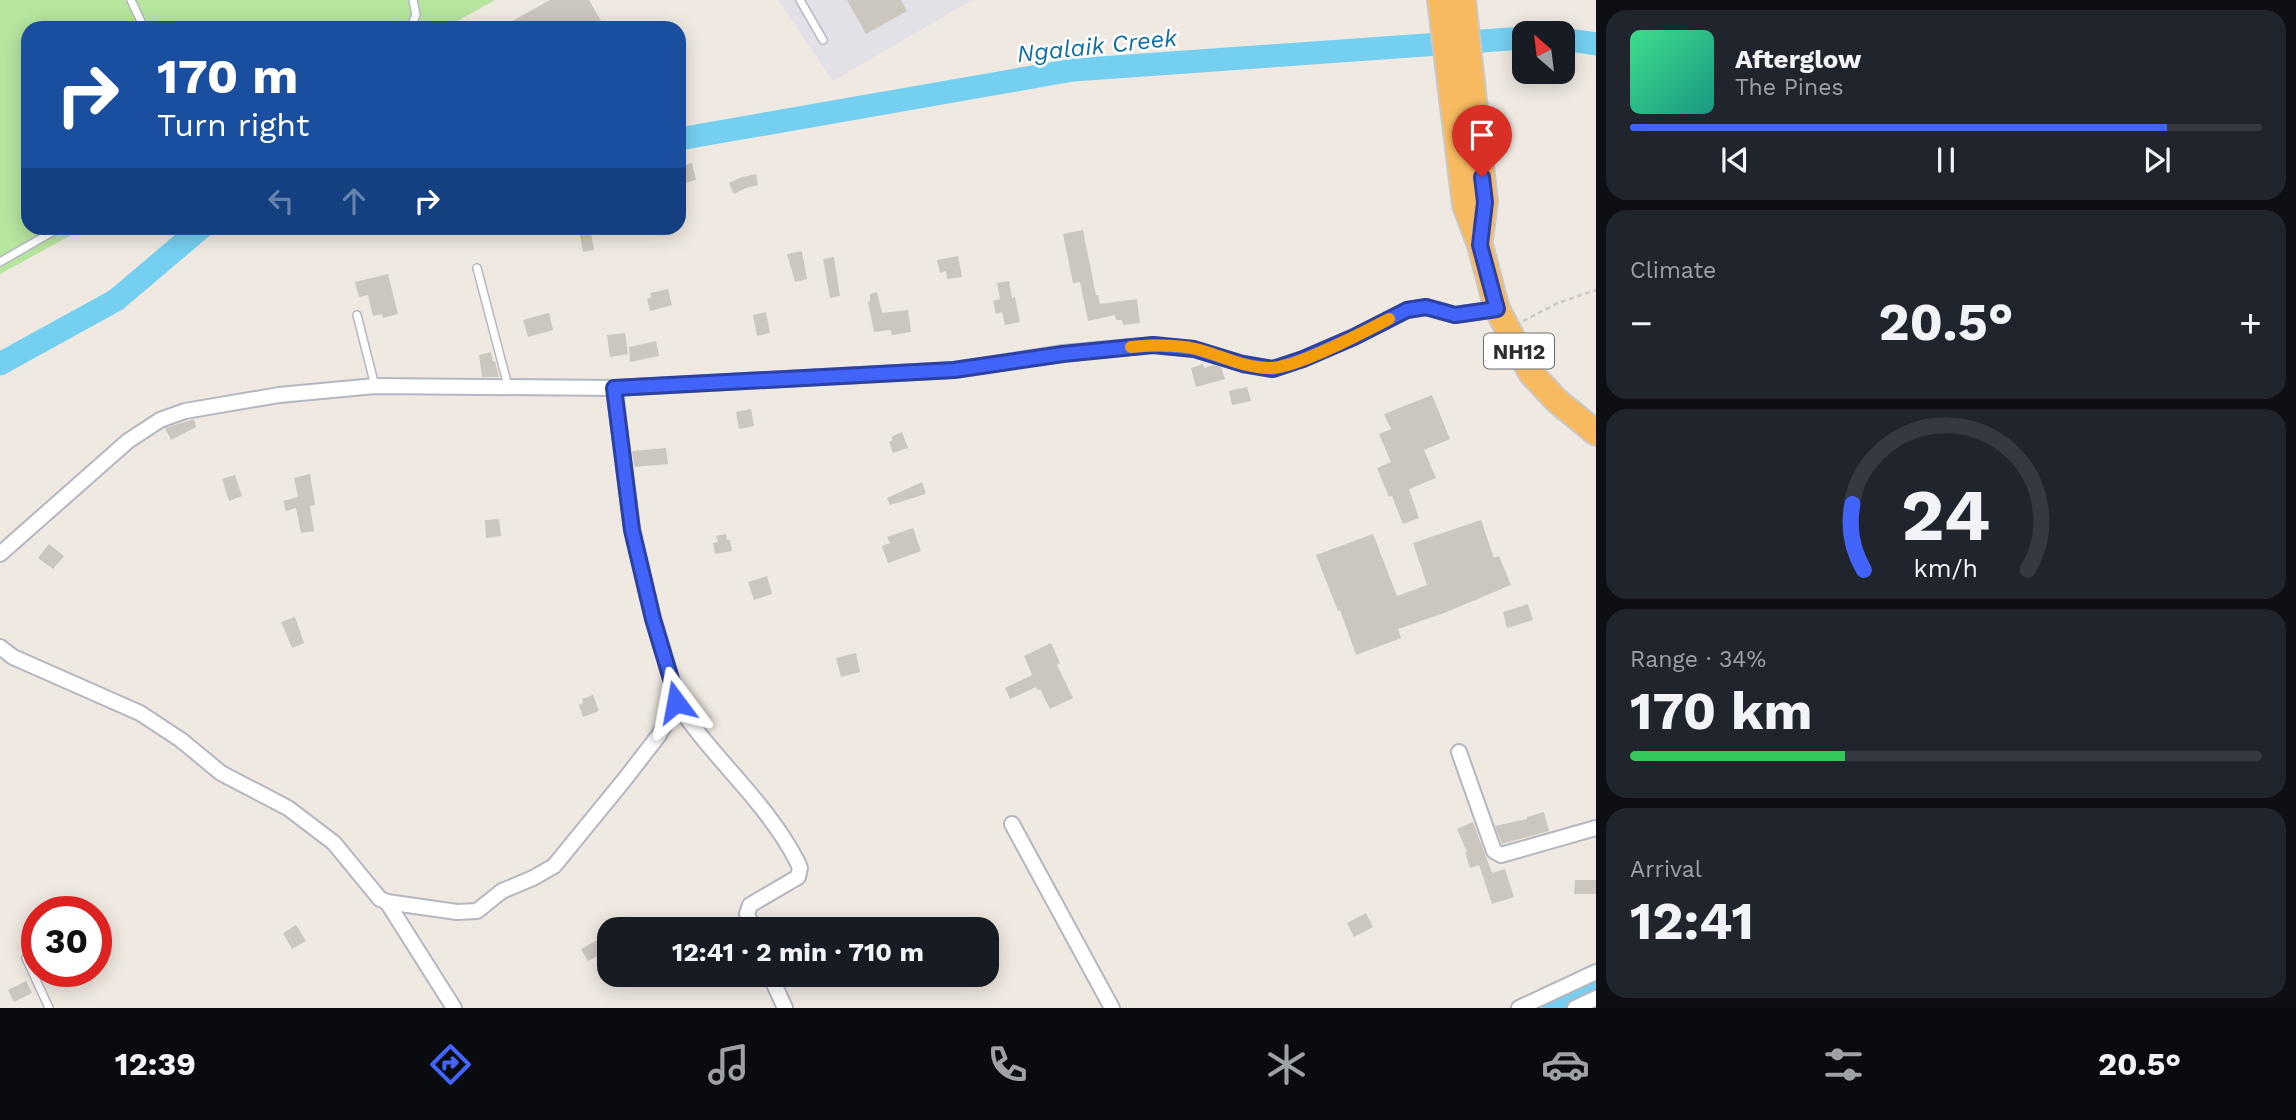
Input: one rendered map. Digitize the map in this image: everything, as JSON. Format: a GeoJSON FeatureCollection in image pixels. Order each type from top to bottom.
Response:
{"type":"FeatureCollection","features":[{"type":"Feature","properties":{"kind":"highway","name":"NH12"},"geometry":{"type":"LineString","coordinates":[[1440,0],[1464,103]]}},
{"type":"Feature","properties":{"kind":"highway","name":"NH12"},"geometry":{"type":"LineString","coordinates":[[1463,0],[1465,205],[1502,318],[1531,373],[1556,400],[1596,433]]}},
{"type":"Feature","properties":{"kind":"street"},"geometry":{"type":"LineString","coordinates":[[0,554],[128,441],[160,420],[186,411],[279,395],[375,386],[614,388],[954,370],[1063,354],[1153,345],[1194,349],[1250,366],[1273,369],[1342,342],[1407,310],[1426,307],[1455,315],[1502,318]]}},
{"type":"Feature","properties":{"kind":"street"},"geometry":{"type":"LineString","coordinates":[[614,388],[632,530],[676,702],[692,727],[774,823],[800,868],[798,877],[750,905],[748,917]]}},
{"type":"Feature","properties":{"kind":"street"},"geometry":{"type":"LineString","coordinates":[[0,648],[13,657],[139,713],[181,740],[221,773],[288,808],[334,843],[375,894],[387,902],[454,1008]]}},
{"type":"Feature","properties":{"kind":"street"},"geometry":{"type":"LineString","coordinates":[[387,902],[457,912],[477,911],[502,891],[554,866],[659,735],[676,702]]}},
{"type":"Feature","properties":{"kind":"street"},"geometry":{"type":"LineString","coordinates":[[1459,752],[1494,851],[1501,855],[1596,828]]}},
{"type":"Feature","properties":{"kind":"street"},"geometry":{"type":"LineString","coordinates":[[1012,824],[1112,1008]]}},
{"type":"Feature","properties":{"kind":"street"},"geometry":{"type":"LineString","coordinates":[[1519,1008],[1596,972]]}},
{"type":"Feature","properties":{"kind":"street"},"geometry":{"type":"LineString","coordinates":[[775,987],[785,1008]]}},
{"type":"Feature","properties":{"kind":"street"},"geometry":{"type":"LineString","coordinates":[[1575,1008],[1596,998]]}},
{"type":"Feature","properties":{"kind":"lane"},"geometry":{"type":"LineString","coordinates":[[131,0],[141,21]]}},
{"type":"Feature","properties":{"kind":"lane"},"geometry":{"type":"LineString","coordinates":[[413,0],[416,15],[413,21]]}},
{"type":"Feature","properties":{"kind":"lane"},"geometry":{"type":"LineString","coordinates":[[800,0],[823,40]]}},
{"type":"Feature","properties":{"kind":"lane"},"geometry":{"type":"LineString","coordinates":[[0,262],[46,235]]}},
{"type":"Feature","properties":{"kind":"lane"},"geometry":{"type":"LineString","coordinates":[[477,268],[508,387]]}},
{"type":"Feature","properties":{"kind":"lane"},"geometry":{"type":"LineString","coordinates":[[357,315],[375,386]]}},
{"type":"Feature","properties":{"kind":"lane"},"geometry":{"type":"LineString","coordinates":[[39,987],[49,1008]]}},
{"type":"Feature","properties":{"kind":"path"},"geometry":{"type":"LineString","coordinates":[[1502,318],[1596,290]]}},
{"type":"Feature","properties":{"kind":"shaded area"},"geometry":{"type":"Polygon","coordinates":[[[778,0],[972,0],[833,81],[778,0]]]}},
{"type":"Feature","properties":{"kind":"green space"},"geometry":{"type":"Polygon","coordinates":[[[0,0],[495,0],[458,21],[21,21],[21,235],[71,235],[0,274],[0,0]]]}},
{"type":"Feature","properties":{"kind":"building"},"geometry":{"type":"Polygon","coordinates":[[[550,0],[589,0],[601,21],[512,21],[550,0]]]}},
{"type":"Feature","properties":{"kind":"building"},"geometry":{"type":"Polygon","coordinates":[[[847,0],[901,0],[907,11],[866,34],[847,0]]]}},
{"type":"Feature","properties":{"kind":"building"},"geometry":{"type":"Polygon","coordinates":[[[692,163],[696,180],[686,183],[686,165],[692,163]]]}},
{"type":"Feature","properties":{"kind":"building"},"geometry":{"type":"Polygon","coordinates":[[[756,174],[758,185],[734,194],[729,183],[756,174]]]}},
{"type":"Feature","properties":{"kind":"building"},"geometry":{"type":"Polygon","coordinates":[[[1083,230],[1100,304],[1137,299],[1140,323],[1123,325],[1122,320],[1116,320],[1115,315],[1088,321],[1080,282],[1073,283],[1063,234],[1083,230]]]}},
{"type":"Feature","properties":{"kind":"building"},"geometry":{"type":"Polygon","coordinates":[[[580,235],[591,235],[594,250],[583,252],[580,235]]]}},
{"type":"Feature","properties":{"kind":"building"},"geometry":{"type":"Polygon","coordinates":[[[802,251],[807,279],[795,282],[787,254],[802,251]]]}},
{"type":"Feature","properties":{"kind":"building"},"geometry":{"type":"Polygon","coordinates":[[[958,256],[962,277],[947,279],[946,271],[940,273],[937,260],[958,256]]]}},
{"type":"Feature","properties":{"kind":"building"},"geometry":{"type":"Polygon","coordinates":[[[834,257],[840,296],[830,298],[823,259],[834,257]]]}},
{"type":"Feature","properties":{"kind":"building"},"geometry":{"type":"Polygon","coordinates":[[[388,274],[398,314],[383,318],[382,314],[373,316],[368,295],[359,297],[355,282],[388,274]]]}},
{"type":"Feature","properties":{"kind":"building"},"geometry":{"type":"Polygon","coordinates":[[[1009,281],[1020,322],[1005,325],[1002,312],[996,314],[993,301],[1000,299],[997,283],[1009,281]]]}},
{"type":"Feature","properties":{"kind":"building"},"geometry":{"type":"Polygon","coordinates":[[[668,289],[672,305],[650,311],[647,299],[651,297],[650,293],[668,289]]]}},
{"type":"Feature","properties":{"kind":"building"},"geometry":{"type":"Polygon","coordinates":[[[877,292],[882,313],[908,310],[911,332],[892,335],[891,330],[874,332],[868,302],[870,294],[877,292]]]}},
{"type":"Feature","properties":{"kind":"building"},"geometry":{"type":"Polygon","coordinates":[[[766,312],[770,333],[757,336],[753,315],[766,312]]]}},
{"type":"Feature","properties":{"kind":"building"},"geometry":{"type":"Polygon","coordinates":[[[549,313],[553,330],[528,337],[523,320],[549,313]]]}},
{"type":"Feature","properties":{"kind":"building"},"geometry":{"type":"Polygon","coordinates":[[[625,333],[628,354],[610,357],[607,335],[625,333]]]}},
{"type":"Feature","properties":{"kind":"building"},"geometry":{"type":"Polygon","coordinates":[[[656,341],[659,356],[630,362],[629,347],[656,341]]]}},
{"type":"Feature","properties":{"kind":"building"},"geometry":{"type":"Polygon","coordinates":[[[491,352],[499,377],[482,377],[479,355],[491,352]]]}},
{"type":"Feature","properties":{"kind":"building"},"geometry":{"type":"Polygon","coordinates":[[[1203,364],[1204,368],[1213,365],[1221,367],[1225,379],[1196,387],[1191,368],[1203,364]]]}},
{"type":"Feature","properties":{"kind":"building"},"geometry":{"type":"Polygon","coordinates":[[[1247,387],[1251,401],[1232,405],[1229,391],[1247,387]]]}},
{"type":"Feature","properties":{"kind":"building"},"geometry":{"type":"Polygon","coordinates":[[[1432,395],[1450,439],[1424,450],[1436,478],[1409,489],[1419,518],[1403,524],[1377,468],[1391,462],[1379,434],[1391,429],[1384,414],[1432,395]]]}},
{"type":"Feature","properties":{"kind":"building"},"geometry":{"type":"Polygon","coordinates":[[[751,409],[754,426],[739,429],[736,412],[751,409]]]}},
{"type":"Feature","properties":{"kind":"building"},"geometry":{"type":"Polygon","coordinates":[[[194,419],[196,427],[171,440],[165,428],[194,419]]]}},
{"type":"Feature","properties":{"kind":"building"},"geometry":{"type":"Polygon","coordinates":[[[902,432],[908,448],[893,453],[889,442],[893,440],[891,437],[902,432]]]}},
{"type":"Feature","properties":{"kind":"building"},"geometry":{"type":"Polygon","coordinates":[[[666,448],[668,464],[634,467],[632,451],[666,448]]]}},
{"type":"Feature","properties":{"kind":"building"},"geometry":{"type":"Polygon","coordinates":[[[310,474],[315,505],[310,506],[314,531],[301,533],[296,508],[286,511],[283,501],[298,497],[294,478],[310,474]]]}},
{"type":"Feature","properties":{"kind":"building"},"geometry":{"type":"Polygon","coordinates":[[[235,475],[242,496],[229,501],[222,479],[235,475]]]}},
{"type":"Feature","properties":{"kind":"building"},"geometry":{"type":"Polygon","coordinates":[[[922,482],[926,494],[890,505],[887,498],[922,482]]]}},
{"type":"Feature","properties":{"kind":"building"},"geometry":{"type":"Polygon","coordinates":[[[499,519],[501,536],[486,538],[485,520],[499,519]]]}},
{"type":"Feature","properties":{"kind":"building"},"geometry":{"type":"Polygon","coordinates":[[[1481,520],[1494,558],[1499,556],[1511,585],[1398,629],[1401,638],[1356,655],[1316,555],[1373,534],[1397,596],[1427,585],[1413,543],[1481,520]]]}},
{"type":"Feature","properties":{"kind":"building"},"geometry":{"type":"Polygon","coordinates":[[[913,528],[921,551],[888,563],[882,546],[890,543],[887,537],[913,528]]]}},
{"type":"Feature","properties":{"kind":"building"},"geometry":{"type":"Polygon","coordinates":[[[726,534],[732,551],[715,554],[713,543],[718,542],[716,536],[726,534]]]}},
{"type":"Feature","properties":{"kind":"building"},"geometry":{"type":"Polygon","coordinates":[[[49,544],[64,556],[53,569],[38,558],[49,544]]]}},
{"type":"Feature","properties":{"kind":"building"},"geometry":{"type":"Polygon","coordinates":[[[767,576],[772,594],[754,600],[748,582],[767,576]]]}},
{"type":"Feature","properties":{"kind":"building"},"geometry":{"type":"Polygon","coordinates":[[[1528,604],[1533,620],[1507,628],[1503,612],[1528,604]]]}},
{"type":"Feature","properties":{"kind":"building"},"geometry":{"type":"Polygon","coordinates":[[[295,617],[304,643],[292,648],[281,622],[295,617]]]}},
{"type":"Feature","properties":{"kind":"building"},"geometry":{"type":"Polygon","coordinates":[[[1051,643],[1060,663],[1057,665],[1073,698],[1050,709],[1040,689],[1038,691],[1036,687],[1010,699],[1005,688],[1032,675],[1024,656],[1051,643]]]}},
{"type":"Feature","properties":{"kind":"building"},"geometry":{"type":"Polygon","coordinates":[[[856,653],[860,672],[841,677],[836,658],[856,653]]]}},
{"type":"Feature","properties":{"kind":"building"},"geometry":{"type":"Polygon","coordinates":[[[593,695],[599,711],[583,717],[579,705],[583,703],[582,699],[593,695]]]}},
{"type":"Feature","properties":{"kind":"building"},"geometry":{"type":"Polygon","coordinates":[[[1544,812],[1549,831],[1502,844],[1495,826],[1544,812]]]}},
{"type":"Feature","properties":{"kind":"building"},"geometry":{"type":"Polygon","coordinates":[[[1473,822],[1492,873],[1505,869],[1514,897],[1492,904],[1479,865],[1470,868],[1467,852],[1457,829],[1473,822]]]}},
{"type":"Feature","properties":{"kind":"building"},"geometry":{"type":"Polygon","coordinates":[[[1575,880],[1596,880],[1596,894],[1574,894],[1575,880]]]}},
{"type":"Feature","properties":{"kind":"building"},"geometry":{"type":"Polygon","coordinates":[[[1366,913],[1373,927],[1354,937],[1347,923],[1366,913]]]}},
{"type":"Feature","properties":{"kind":"building"},"geometry":{"type":"Polygon","coordinates":[[[296,925],[306,941],[292,949],[283,933],[296,925]]]}},
{"type":"Feature","properties":{"kind":"building"},"geometry":{"type":"Polygon","coordinates":[[[597,940],[597,956],[588,961],[581,949],[597,940]]]}},
{"type":"Feature","properties":{"kind":"building"},"geometry":{"type":"Polygon","coordinates":[[[21,984],[21,987],[29,987],[32,993],[14,1002],[8,990],[21,984]]]}},
{"type":"Feature","properties":{"kind":"waterway","name":"Ngalaik Creek"},"geometry":{"type":"LineString","coordinates":[[686,138],[1073,70],[1512,39]]}},
{"type":"Feature","properties":{"kind":"waterway","name":"Ngalaik Creek"},"geometry":{"type":"LineString","coordinates":[[1575,41],[1596,44]]}},
{"type":"Feature","properties":{"kind":"waterway","name":"Ngalaik Creek"},"geometry":{"type":"LineString","coordinates":[[0,364],[116,300],[193,235]]}},
{"type":"Feature","properties":{"kind":"waterway"},"geometry":{"type":"LineString","coordinates":[[1549,1008],[1596,986]]}},
{"type":"Feature","properties":{"kind":"slow traffic"},"geometry":{"type":"LineString","coordinates":[[1131,347],[1173,345],[1243,364],[1273,369],[1303,359],[1389,319]]}},
{"type":"Feature","properties":{"kind":"route"},"geometry":{"type":"LineString","coordinates":[[676,702],[632,530],[614,388],[954,370],[1063,354],[1153,345],[1194,349],[1243,364],[1273,369],[1354,337],[1416,307],[1455,315],[1497,309],[1480,245],[1485,202],[1482,177]]}}]}
